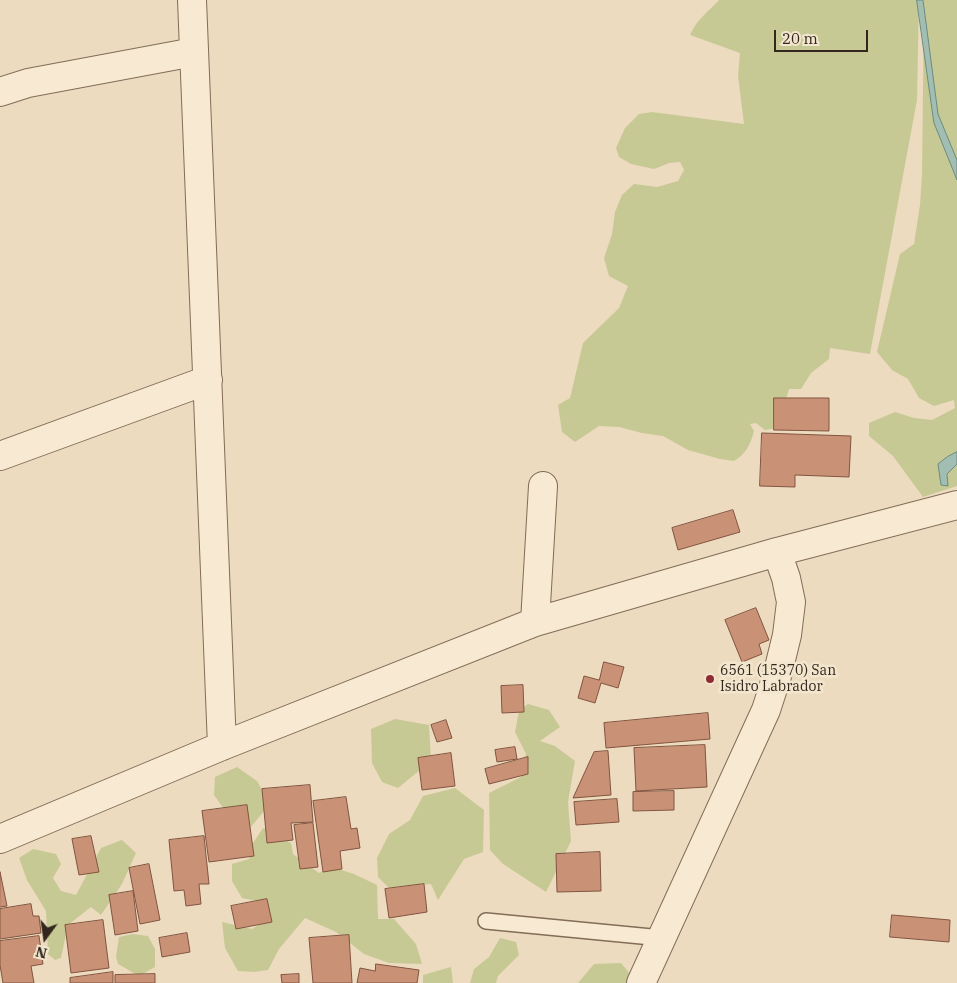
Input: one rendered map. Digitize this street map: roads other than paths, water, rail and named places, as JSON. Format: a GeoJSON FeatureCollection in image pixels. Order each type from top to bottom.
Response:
{"type":"FeatureCollection","features":[{"type":"Feature","properties":{"kind":"street"},"geometry":{"type":"LineString","coordinates":[[192,0],[222,746]]}},
{"type":"Feature","properties":{"kind":"street"},"geometry":{"type":"LineString","coordinates":[[0,92],[28,83],[194,52]]}},
{"type":"Feature","properties":{"kind":"street"},"geometry":{"type":"LineString","coordinates":[[0,456],[208,380]]}},
{"type":"Feature","properties":{"kind":"street"},"geometry":{"type":"LineString","coordinates":[[535,622],[543,486]]}},
{"type":"Feature","properties":{"kind":"street"},"geometry":{"type":"LineString","coordinates":[[0,840],[222,746],[535,622],[777,552],[957,505]]}},
{"type":"Feature","properties":{"kind":"street"},"geometry":{"type":"LineString","coordinates":[[641,983],[766,710],[777,676],[787,635],[791,602],[786,578],[777,552]]}},
{"type":"Feature","properties":{"kind":"lane"},"geometry":{"type":"LineString","coordinates":[[486,921],[662,938]]}},
{"type":"Feature","properties":{"kind":"place","name":"6561 (15370) San Isidro Labrador"},"geometry":{"type":"Point","coordinates":[710,679]}}]}
